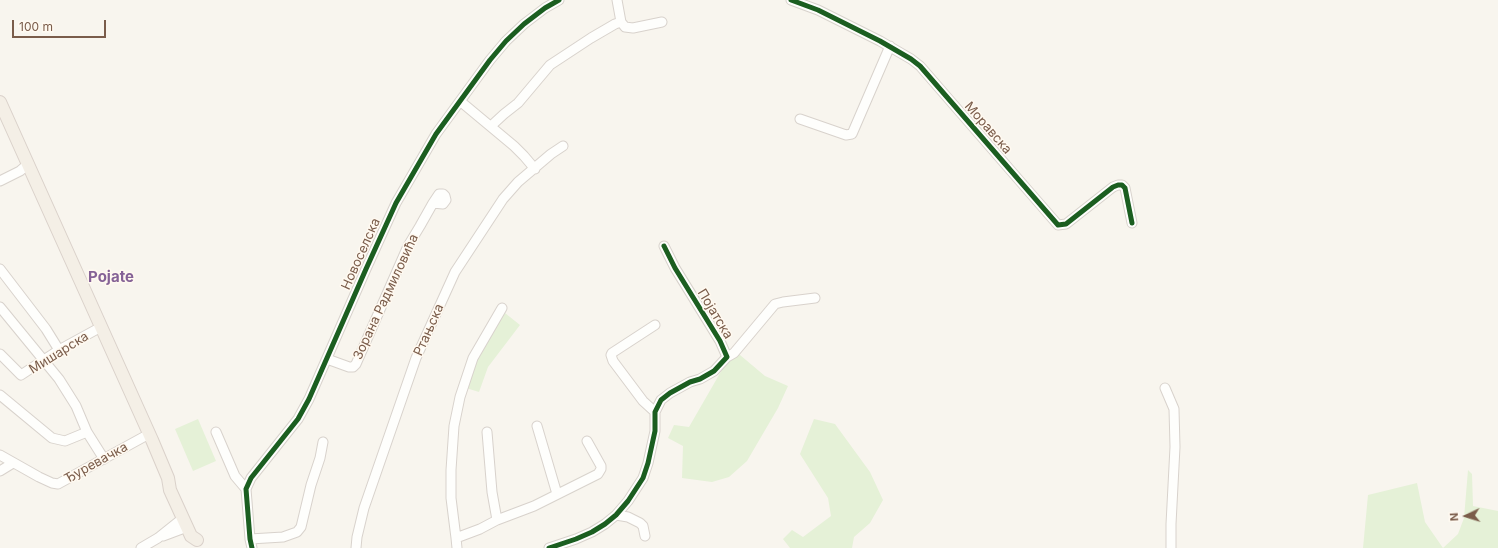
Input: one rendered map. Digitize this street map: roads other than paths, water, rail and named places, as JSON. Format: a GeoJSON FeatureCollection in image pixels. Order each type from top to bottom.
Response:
{"type":"FeatureCollection","features":[{"type":"Feature","properties":{"kind":"main road"},"geometry":{"type":"LineString","coordinates":[[2,110],[28,164],[149,434],[168,478],[170,490],[191,536],[199,544]]}},
{"type":"Feature","properties":{"kind":"main road"},"geometry":{"type":"LineString","coordinates":[[168,478],[176,487],[196,532],[199,544]]}},
{"type":"Feature","properties":{"kind":"street","name":"Новоселска"},"geometry":{"type":"LineString","coordinates":[[246,488],[251,478],[298,419],[327,359],[396,203],[436,134],[490,60],[506,41],[524,24],[559,0]]}},
{"type":"Feature","properties":{"kind":"street"},"geometry":{"type":"LineString","coordinates":[[617,0],[621,22],[628,29],[662,22]]}},
{"type":"Feature","properties":{"kind":"street","name":"Моравска"},"geometry":{"type":"LineString","coordinates":[[792,0],[818,10],[911,58],[920,66],[1058,225],[1066,224],[1113,187],[1118,185],[1122,185],[1125,188],[1132,223]]}},
{"type":"Feature","properties":{"kind":"street"},"geometry":{"type":"LineString","coordinates":[[491,126],[518,103],[550,65],[591,38],[621,22]]}},
{"type":"Feature","properties":{"kind":"street"},"geometry":{"type":"LineString","coordinates":[[800,118],[846,135],[852,134],[890,46]]}},
{"type":"Feature","properties":{"kind":"street"},"geometry":{"type":"LineString","coordinates":[[460,101],[491,126],[524,156],[535,169]]}},
{"type":"Feature","properties":{"kind":"street","name":"Ртањска"},"geometry":{"type":"LineString","coordinates":[[356,548],[364,508],[416,358],[445,293],[472,245],[503,199],[518,182],[551,154],[563,146]]}},
{"type":"Feature","properties":{"kind":"street"},"geometry":{"type":"LineString","coordinates":[[0,181],[20,171],[28,164]]}},
{"type":"Feature","properties":{"kind":"street","name":"Зорана Радмиловића"},"geometry":{"type":"LineString","coordinates":[[327,359],[349,367],[356,364],[405,253],[433,204]]}},
{"type":"Feature","properties":{"kind":"street","name":"Појатска"},"geometry":{"type":"LineString","coordinates":[[664,246],[679,275],[720,340],[727,357]]}},
{"type":"Feature","properties":{"kind":"street"},"geometry":{"type":"LineString","coordinates":[[0,269],[46,329],[59,350]]}},
{"type":"Feature","properties":{"kind":"street","name":"Појатска"},"geometry":{"type":"LineString","coordinates":[[655,412],[661,400],[670,393],[714,371],[727,357],[734,353],[775,304],[815,298]]}},
{"type":"Feature","properties":{"kind":"street"},"geometry":{"type":"LineString","coordinates":[[0,307],[59,379],[76,406],[87,432],[104,459]]}},
{"type":"Feature","properties":{"kind":"street"},"geometry":{"type":"LineString","coordinates":[[457,548],[451,498],[454,426],[460,396],[473,358],[502,308]]}},
{"type":"Feature","properties":{"kind":"street"},"geometry":{"type":"LineString","coordinates":[[549,548],[576,539],[605,524],[616,515],[638,487],[648,463],[655,431],[655,412],[643,401],[611,358],[611,355],[655,325]]}},
{"type":"Feature","properties":{"kind":"street","name":"Мишарска"},"geometry":{"type":"LineString","coordinates":[[0,354],[21,376],[59,350],[101,327]]}},
{"type":"Feature","properties":{"kind":"street"},"geometry":{"type":"LineString","coordinates":[[1165,388],[1174,409],[1175,447],[1171,548]]}},
{"type":"Feature","properties":{"kind":"street"},"geometry":{"type":"LineString","coordinates":[[0,396],[52,438],[65,441],[87,432]]}},
{"type":"Feature","properties":{"kind":"street"},"geometry":{"type":"LineString","coordinates":[[537,426],[557,494]]}},
{"type":"Feature","properties":{"kind":"street"},"geometry":{"type":"LineString","coordinates":[[216,432],[235,476],[246,488],[251,543],[283,537],[297,532],[301,527],[323,442]]}},
{"type":"Feature","properties":{"kind":"street"},"geometry":{"type":"LineString","coordinates":[[487,432],[492,492],[497,520]]}},
{"type":"Feature","properties":{"kind":"street","name":"Ђуревачка"},"geometry":{"type":"LineString","coordinates":[[0,455],[52,483],[58,484],[149,434]]}},
{"type":"Feature","properties":{"kind":"street"},"geometry":{"type":"LineString","coordinates":[[456,538],[534,506],[588,479],[600,471],[601,466],[587,441]]}},
{"type":"Feature","properties":{"kind":"street"},"geometry":{"type":"LineString","coordinates":[[0,471],[13,463]]}},
{"type":"Feature","properties":{"kind":"street"},"geometry":{"type":"LineString","coordinates":[[616,515],[628,517],[640,523],[645,530],[645,536]]}},
{"type":"Feature","properties":{"kind":"street"},"geometry":{"type":"LineString","coordinates":[[140,548],[185,522]]}},
{"type":"Feature","properties":{"kind":"district","name":"Pojate"},"geometry":{"type":"Point","coordinates":[111,277]}}]}
